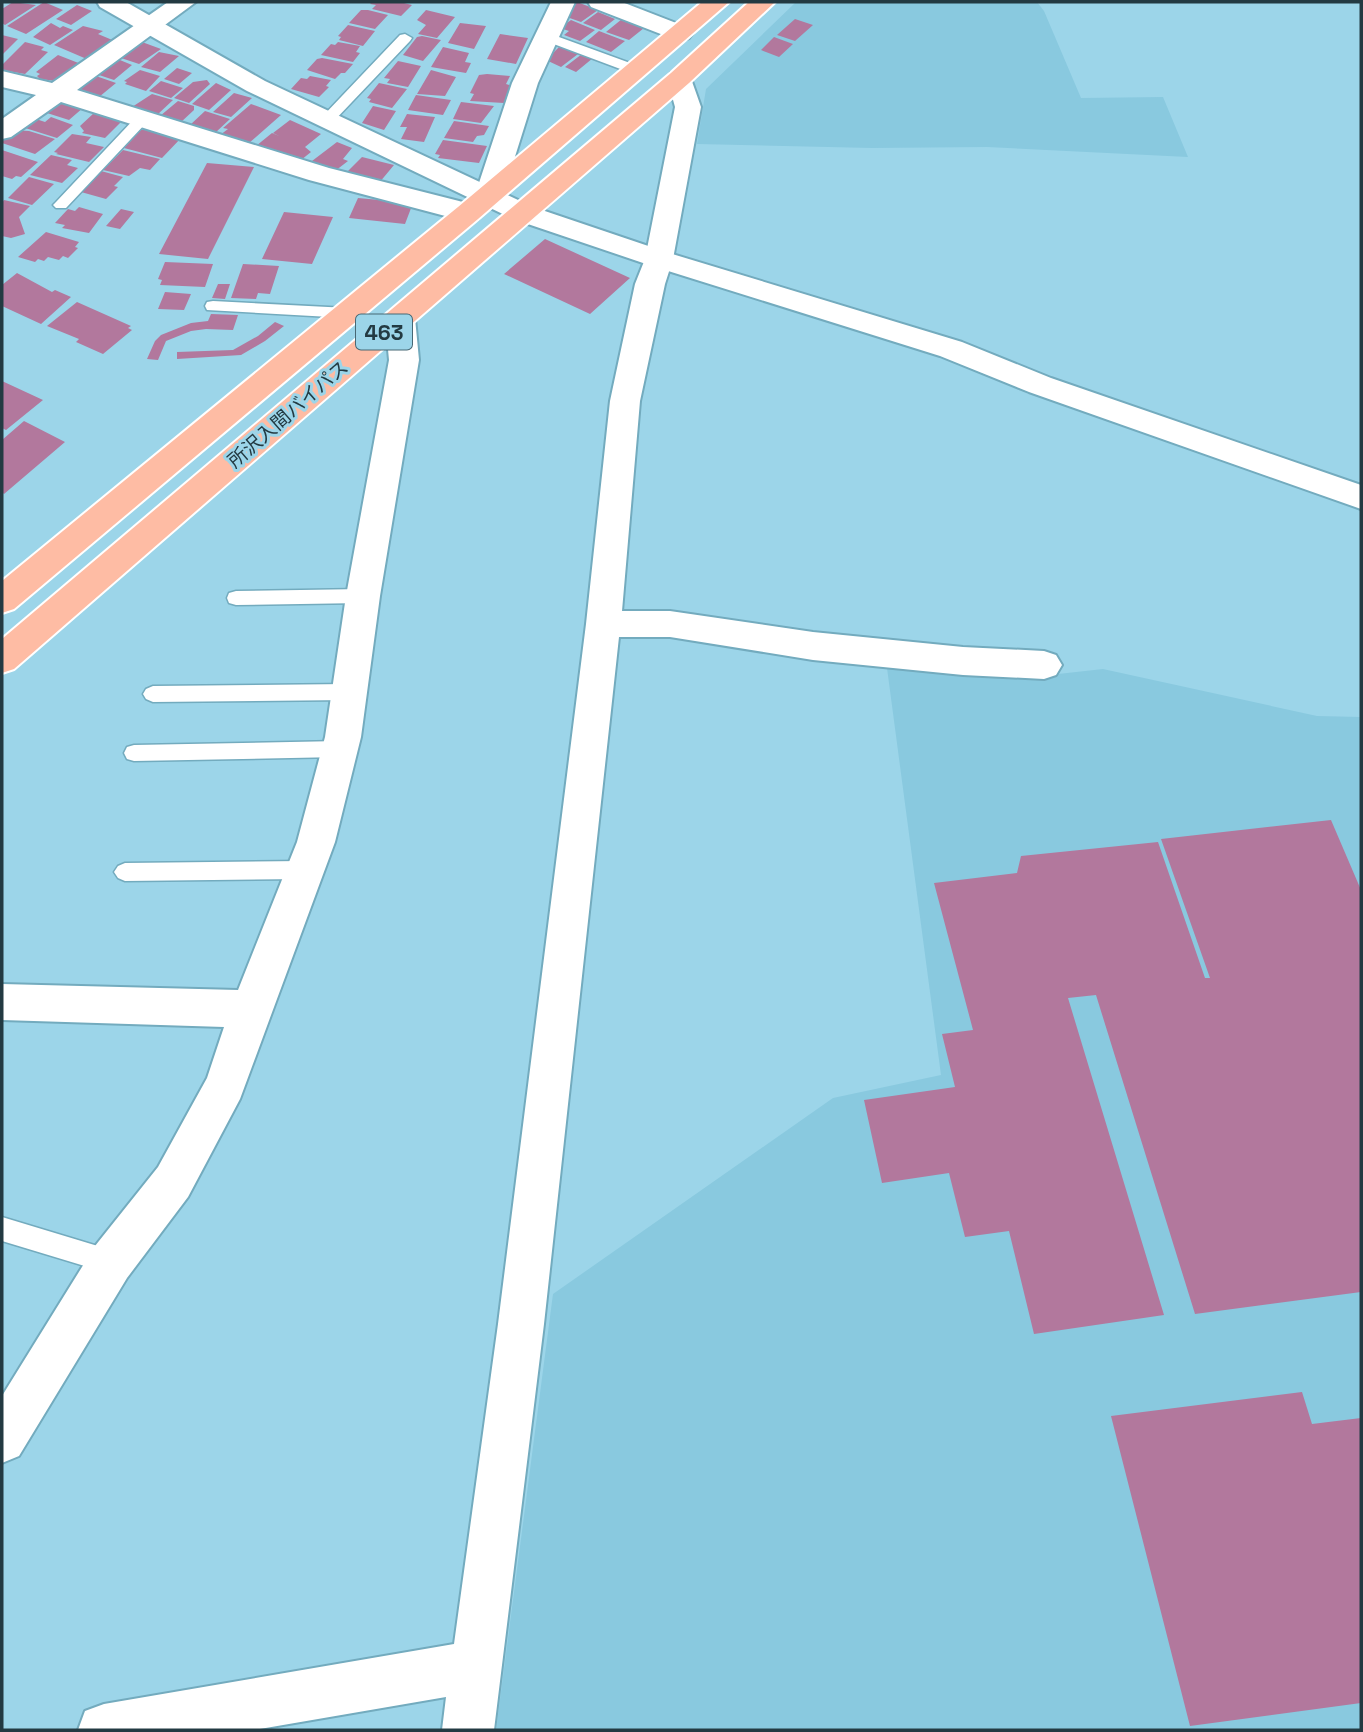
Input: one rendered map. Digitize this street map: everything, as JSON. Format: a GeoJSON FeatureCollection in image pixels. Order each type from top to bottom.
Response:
{"type":"FeatureCollection","features":[{"type":"Feature","properties":{"kind":"highway","name":"所沢入間バイパス"},"geometry":{"type":"LineString","coordinates":[[2,600],[717,2]]}},
{"type":"Feature","properties":{"kind":"highway","name":"所沢入間バイパス"},"geometry":{"type":"LineString","coordinates":[[2,659],[680,78],[763,2]]}},
{"type":"Feature","properties":{"kind":"street"},"geometry":{"type":"LineString","coordinates":[[109,2],[256,86],[327,120],[478,204]]}},
{"type":"Feature","properties":{"kind":"street"},"geometry":{"type":"LineString","coordinates":[[2,131],[184,2]]}},
{"type":"Feature","properties":{"kind":"street"},"geometry":{"type":"LineString","coordinates":[[478,204],[525,83],[563,2]]}},
{"type":"Feature","properties":{"kind":"street"},"geometry":{"type":"LineString","coordinates":[[600,2],[680,33]]}},
{"type":"Feature","properties":{"kind":"street"},"geometry":{"type":"LineString","coordinates":[[468,1730],[603,624],[625,401],[650,284],[659,260],[688,107],[680,78]]}},
{"type":"Feature","properties":{"kind":"street"},"geometry":{"type":"LineString","coordinates":[[2,79],[60,92],[320,175],[420,197],[523,213],[659,260],[951,349],[1040,385],[1361,498]]}},
{"type":"Feature","properties":{"kind":"street"},"geometry":{"type":"LineString","coordinates":[[2,1439],[111,1262],[173,1182],[225,1086],[251,1009],[316,842],[340,749],[363,596],[404,360],[400,318]]}},
{"type":"Feature","properties":{"kind":"street"},"geometry":{"type":"LineString","coordinates":[[603,624],[670,624],[813,646],[963,661],[1044,665]]}},
{"type":"Feature","properties":{"kind":"street"},"geometry":{"type":"LineString","coordinates":[[2,1002],[251,1009]]}},
{"type":"Feature","properties":{"kind":"street"},"geometry":{"type":"LineString","coordinates":[[104,1730],[268,1716],[477,1666]]}},
{"type":"Feature","properties":{"kind":"lane"},"geometry":{"type":"LineString","coordinates":[[548,37],[636,70]]}},
{"type":"Feature","properties":{"kind":"lane"},"geometry":{"type":"LineString","coordinates":[[327,120],[405,38]]}},
{"type":"Feature","properties":{"kind":"lane"},"geometry":{"type":"LineString","coordinates":[[61,205],[142,119]]}},
{"type":"Feature","properties":{"kind":"lane"},"geometry":{"type":"LineString","coordinates":[[213,306],[348,313]]}},
{"type":"Feature","properties":{"kind":"lane"},"geometry":{"type":"LineString","coordinates":[[236,598],[363,596]]}},
{"type":"Feature","properties":{"kind":"lane"},"geometry":{"type":"LineString","coordinates":[[153,694],[349,692]]}},
{"type":"Feature","properties":{"kind":"lane"},"geometry":{"type":"LineString","coordinates":[[134,753],[340,749]]}},
{"type":"Feature","properties":{"kind":"lane"},"geometry":{"type":"LineString","coordinates":[[125,872],[303,870]]}},
{"type":"Feature","properties":{"kind":"lane"},"geometry":{"type":"LineString","coordinates":[[2,1229],[111,1262]]}},
{"type":"Feature","properties":{"kind":"shaded area"},"geometry":{"type":"Polygon","coordinates":[[[796,2],[1037,2],[1044,11],[1081,98],[1163,97],[1188,157],[987,147],[872,148],[697,144],[706,89],[796,2]]]}},
{"type":"Feature","properties":{"kind":"shaded area"},"geometry":{"type":"Polygon","coordinates":[[[887,668],[1022,678],[1103,669],[1317,716],[1361,717],[1361,1730],[496,1730],[553,1294],[833,1098],[941,1075],[887,668]]]}},
{"type":"Feature","properties":{"kind":"building"},"geometry":{"type":"Polygon","coordinates":[[[13,2],[36,5],[5,25],[2,23],[2,9],[13,2]]]}},
{"type":"Feature","properties":{"kind":"building"},"geometry":{"type":"Polygon","coordinates":[[[44,2],[63,10],[26,34],[7,26],[44,2]]]}},
{"type":"Feature","properties":{"kind":"building"},"geometry":{"type":"Polygon","coordinates":[[[577,2],[598,10],[581,22],[564,16],[565,11],[577,2]]]}},
{"type":"Feature","properties":{"kind":"building"},"geometry":{"type":"Polygon","coordinates":[[[370,4],[412,5],[401,16],[372,9],[376,5],[370,4]]]}},
{"type":"Feature","properties":{"kind":"building"},"geometry":{"type":"Polygon","coordinates":[[[77,5],[92,11],[71,25],[56,19],[77,5]]]}},
{"type":"Feature","properties":{"kind":"building"},"geometry":{"type":"Polygon","coordinates":[[[361,10],[388,15],[375,29],[349,23],[361,10]]]}},
{"type":"Feature","properties":{"kind":"building"},"geometry":{"type":"Polygon","coordinates":[[[426,10],[455,17],[437,38],[418,34],[426,25],[417,20],[426,10]]]}},
{"type":"Feature","properties":{"kind":"building"},"geometry":{"type":"Polygon","coordinates":[[[598,12],[615,19],[601,30],[583,23],[598,12]]]}},
{"type":"Feature","properties":{"kind":"building"},"geometry":{"type":"Polygon","coordinates":[[[622,19],[644,28],[629,40],[606,32],[622,19]]]}},
{"type":"Feature","properties":{"kind":"building"},"geometry":{"type":"Polygon","coordinates":[[[795,19],[813,25],[795,41],[777,35],[795,19]]]}},
{"type":"Feature","properties":{"kind":"building"},"geometry":{"type":"Polygon","coordinates":[[[571,20],[595,30],[580,41],[564,35],[569,31],[560,28],[571,20]]]}},
{"type":"Feature","properties":{"kind":"building"},"geometry":{"type":"Polygon","coordinates":[[[51,23],[73,30],[50,45],[33,37],[51,23]]]}},
{"type":"Feature","properties":{"kind":"building"},"geometry":{"type":"Polygon","coordinates":[[[460,23],[486,26],[474,49],[448,43],[460,23]]]}},
{"type":"Feature","properties":{"kind":"building"},"geometry":{"type":"Polygon","coordinates":[[[348,25],[375,31],[363,46],[339,40],[341,37],[338,36],[348,25]]]}},
{"type":"Feature","properties":{"kind":"building"},"geometry":{"type":"Polygon","coordinates":[[[83,26],[103,31],[98,34],[117,42],[89,60],[54,45],[83,26]]]}},
{"type":"Feature","properties":{"kind":"building"},"geometry":{"type":"Polygon","coordinates":[[[599,31],[625,41],[611,52],[586,42],[599,31]]]}},
{"type":"Feature","properties":{"kind":"building"},"geometry":{"type":"Polygon","coordinates":[[[500,34],[528,38],[516,64],[487,59],[500,34]]]}},
{"type":"Feature","properties":{"kind":"building"},"geometry":{"type":"Polygon","coordinates":[[[2,35],[18,39],[2,55],[2,35]]]}},
{"type":"Feature","properties":{"kind":"building"},"geometry":{"type":"Polygon","coordinates":[[[417,37],[441,40],[423,61],[403,55],[417,37]]]}},
{"type":"Feature","properties":{"kind":"building"},"geometry":{"type":"Polygon","coordinates":[[[774,37],[793,44],[779,57],[761,50],[774,37]]]}},
{"type":"Feature","properties":{"kind":"building"},"geometry":{"type":"Polygon","coordinates":[[[25,42],[44,47],[41,50],[48,52],[25,74],[2,70],[2,65],[25,42]]]}},
{"type":"Feature","properties":{"kind":"building"},"geometry":{"type":"Polygon","coordinates":[[[142,42],[161,49],[139,64],[118,57],[142,42]]]}},
{"type":"Feature","properties":{"kind":"building"},"geometry":{"type":"Polygon","coordinates":[[[338,42],[360,46],[356,52],[360,53],[353,62],[321,55],[331,44],[338,42]]]}},
{"type":"Feature","properties":{"kind":"building"},"geometry":{"type":"Polygon","coordinates":[[[443,47],[469,53],[465,62],[471,63],[466,73],[431,67],[443,47]]]}},
{"type":"Feature","properties":{"kind":"building"},"geometry":{"type":"Polygon","coordinates":[[[559,47],[578,54],[561,67],[546,60],[559,47]]]}},
{"type":"Feature","properties":{"kind":"building"},"geometry":{"type":"Polygon","coordinates":[[[159,52],[179,56],[160,72],[141,67],[159,52]]]}},
{"type":"Feature","properties":{"kind":"building"},"geometry":{"type":"Polygon","coordinates":[[[582,54],[593,58],[576,72],[565,67],[582,54]]]}},
{"type":"Feature","properties":{"kind":"building"},"geometry":{"type":"Polygon","coordinates":[[[58,55],[81,64],[56,81],[40,79],[37,76],[40,74],[36,72],[58,55]]]}},
{"type":"Feature","properties":{"kind":"building"},"geometry":{"type":"Polygon","coordinates":[[[115,58],[132,65],[114,80],[99,75],[104,71],[100,70],[115,58]]]}},
{"type":"Feature","properties":{"kind":"building"},"geometry":{"type":"Polygon","coordinates":[[[317,59],[353,64],[335,79],[307,70],[317,59]]]}},
{"type":"Feature","properties":{"kind":"building"},"geometry":{"type":"Polygon","coordinates":[[[398,61],[421,66],[408,87],[387,83],[390,79],[384,78],[398,61]]]}},
{"type":"Feature","properties":{"kind":"building"},"geometry":{"type":"Polygon","coordinates":[[[177,68],[192,73],[179,84],[164,79],[177,68]]]}},
{"type":"Feature","properties":{"kind":"building"},"geometry":{"type":"Polygon","coordinates":[[[140,70],[160,76],[146,91],[125,84],[127,82],[124,81],[140,70]]]}},
{"type":"Feature","properties":{"kind":"building"},"geometry":{"type":"Polygon","coordinates":[[[431,70],[456,77],[445,96],[417,94],[431,70]]]}},
{"type":"Feature","properties":{"kind":"building"},"geometry":{"type":"Polygon","coordinates":[[[93,75],[116,83],[99,97],[75,90],[93,75]]]}},
{"type":"Feature","properties":{"kind":"building"},"geometry":{"type":"Polygon","coordinates":[[[479,75],[510,76],[506,84],[512,86],[504,103],[470,101],[474,94],[470,93],[479,75]]]}},
{"type":"Feature","properties":{"kind":"building"},"geometry":{"type":"Polygon","coordinates":[[[310,76],[331,80],[326,86],[329,87],[319,97],[291,89],[301,78],[307,79],[310,76]]]}},
{"type":"Feature","properties":{"kind":"building"},"geometry":{"type":"Polygon","coordinates":[[[207,80],[210,84],[189,103],[174,98],[193,82],[207,80]]]}},
{"type":"Feature","properties":{"kind":"building"},"geometry":{"type":"Polygon","coordinates":[[[161,81],[183,88],[171,98],[149,91],[161,81]]]}},
{"type":"Feature","properties":{"kind":"building"},"geometry":{"type":"Polygon","coordinates":[[[216,83],[231,90],[209,110],[192,104],[216,83]]]}},
{"type":"Feature","properties":{"kind":"building"},"geometry":{"type":"Polygon","coordinates":[[[379,83],[407,89],[392,108],[369,102],[371,99],[367,98],[379,83]]]}},
{"type":"Feature","properties":{"kind":"building"},"geometry":{"type":"Polygon","coordinates":[[[234,93],[252,98],[231,117],[213,112],[234,93]]]}},
{"type":"Feature","properties":{"kind":"building"},"geometry":{"type":"Polygon","coordinates":[[[152,94],[173,100],[157,115],[132,107],[152,94]]]}},
{"type":"Feature","properties":{"kind":"building"},"geometry":{"type":"Polygon","coordinates":[[[416,95],[451,100],[443,115],[408,110],[416,95]]]}},
{"type":"Feature","properties":{"kind":"building"},"geometry":{"type":"Polygon","coordinates":[[[63,100],[84,107],[69,120],[47,113],[63,100]]]}},
{"type":"Feature","properties":{"kind":"building"},"geometry":{"type":"Polygon","coordinates":[[[178,101],[194,106],[194,110],[180,123],[160,116],[178,101]]]}},
{"type":"Feature","properties":{"kind":"building"},"geometry":{"type":"Polygon","coordinates":[[[461,102],[494,106],[481,123],[453,119],[461,102]]]}},
{"type":"Feature","properties":{"kind":"building"},"geometry":{"type":"Polygon","coordinates":[[[251,104],[281,115],[249,143],[220,135],[228,129],[223,128],[251,104]]]}},
{"type":"Feature","properties":{"kind":"building"},"geometry":{"type":"Polygon","coordinates":[[[373,106],[396,111],[384,130],[362,123],[373,106]]]}},
{"type":"Feature","properties":{"kind":"building"},"geometry":{"type":"Polygon","coordinates":[[[205,111],[230,119],[215,133],[190,125],[205,111]]]}},
{"type":"Feature","properties":{"kind":"building"},"geometry":{"type":"Polygon","coordinates":[[[94,113],[123,120],[105,138],[82,133],[84,131],[80,126],[94,113]]]}},
{"type":"Feature","properties":{"kind":"building"},"geometry":{"type":"Polygon","coordinates":[[[407,114],[435,117],[424,142],[401,139],[407,127],[400,127],[407,114]]]}},
{"type":"Feature","properties":{"kind":"building"},"geometry":{"type":"Polygon","coordinates":[[[51,117],[73,125],[57,138],[22,127],[33,118],[45,122],[51,117]]]}},
{"type":"Feature","properties":{"kind":"building"},"geometry":{"type":"Polygon","coordinates":[[[290,120],[321,134],[305,147],[311,152],[301,160],[256,146],[272,133],[279,136],[273,133],[290,120]]]}},
{"type":"Feature","properties":{"kind":"building"},"geometry":{"type":"Polygon","coordinates":[[[454,121],[489,126],[484,135],[477,136],[473,142],[444,138],[454,121]]]}},
{"type":"Feature","properties":{"kind":"building"},"geometry":{"type":"Polygon","coordinates":[[[148,129],[182,137],[162,158],[124,148],[141,130],[148,129]]]}},
{"type":"Feature","properties":{"kind":"building"},"geometry":{"type":"Polygon","coordinates":[[[12,130],[29,131],[55,139],[35,154],[2,143],[2,138],[12,130]]]}},
{"type":"Feature","properties":{"kind":"building"},"geometry":{"type":"Polygon","coordinates":[[[72,134],[91,137],[86,143],[104,147],[89,162],[56,154],[58,153],[54,152],[72,134]]]}},
{"type":"Feature","properties":{"kind":"building"},"geometry":{"type":"Polygon","coordinates":[[[443,140],[487,146],[479,163],[438,158],[440,155],[435,154],[443,140]]]}},
{"type":"Feature","properties":{"kind":"building"},"geometry":{"type":"Polygon","coordinates":[[[337,142],[352,148],[343,159],[348,161],[335,171],[312,161],[337,142]]]}},
{"type":"Feature","properties":{"kind":"building"},"geometry":{"type":"Polygon","coordinates":[[[2,150],[38,162],[21,177],[12,179],[2,176],[2,150]]]}},
{"type":"Feature","properties":{"kind":"building"},"geometry":{"type":"Polygon","coordinates":[[[123,150],[160,159],[150,170],[140,168],[129,176],[103,170],[123,150]]]}},
{"type":"Feature","properties":{"kind":"building"},"geometry":{"type":"Polygon","coordinates":[[[51,155],[72,160],[67,165],[78,168],[62,183],[30,175],[51,155]]]}},
{"type":"Feature","properties":{"kind":"building"},"geometry":{"type":"Polygon","coordinates":[[[362,157],[394,165],[379,183],[345,174],[362,157]]]}},
{"type":"Feature","properties":{"kind":"building"},"geometry":{"type":"Polygon","coordinates":[[[207,163],[254,167],[208,259],[159,254],[207,163]]]}},
{"type":"Feature","properties":{"kind":"building"},"geometry":{"type":"Polygon","coordinates":[[[101,171],[123,177],[114,186],[118,187],[106,199],[81,192],[101,171]]]}},
{"type":"Feature","properties":{"kind":"building"},"geometry":{"type":"Polygon","coordinates":[[[29,177],[54,184],[32,205],[8,198],[29,177]]]}},
{"type":"Feature","properties":{"kind":"building"},"geometry":{"type":"Polygon","coordinates":[[[358,198],[413,203],[405,224],[349,218],[358,198]]]}},
{"type":"Feature","properties":{"kind":"building"},"geometry":{"type":"Polygon","coordinates":[[[4,200],[30,206],[19,217],[25,234],[11,238],[2,236],[4,200]]]}},
{"type":"Feature","properties":{"kind":"building"},"geometry":{"type":"Polygon","coordinates":[[[79,207],[103,214],[89,233],[62,228],[65,225],[55,223],[68,209],[75,211],[79,207]]]}},
{"type":"Feature","properties":{"kind":"building"},"geometry":{"type":"Polygon","coordinates":[[[121,209],[134,212],[120,229],[106,226],[121,209]]]}},
{"type":"Feature","properties":{"kind":"building"},"geometry":{"type":"Polygon","coordinates":[[[284,212],[333,217],[312,264],[262,259],[284,212]]]}},
{"type":"Feature","properties":{"kind":"building"},"geometry":{"type":"Polygon","coordinates":[[[46,232],[79,242],[75,247],[78,248],[68,258],[63,256],[59,260],[48,257],[44,261],[38,259],[35,262],[18,257],[46,232]]]}},
{"type":"Feature","properties":{"kind":"building"},"geometry":{"type":"Polygon","coordinates":[[[545,239],[630,278],[590,314],[504,274],[545,239]]]}},
{"type":"Feature","properties":{"kind":"building"},"geometry":{"type":"Polygon","coordinates":[[[165,262],[213,264],[205,287],[160,285],[162,280],[158,279],[165,262]]]}},
{"type":"Feature","properties":{"kind":"building"},"geometry":{"type":"Polygon","coordinates":[[[243,264],[279,266],[270,294],[258,293],[256,299],[231,298],[243,264]]]}},
{"type":"Feature","properties":{"kind":"building"},"geometry":{"type":"Polygon","coordinates":[[[17,273],[52,292],[55,290],[71,297],[41,324],[2,306],[2,285],[17,273]]]}},
{"type":"Feature","properties":{"kind":"building"},"geometry":{"type":"Polygon","coordinates":[[[218,284],[230,284],[225,299],[212,298],[218,284]]]}},
{"type":"Feature","properties":{"kind":"building"},"geometry":{"type":"Polygon","coordinates":[[[165,292],[191,294],[184,310],[158,309],[165,292]]]}},
{"type":"Feature","properties":{"kind":"building"},"geometry":{"type":"Polygon","coordinates":[[[77,302],[131,326],[128,328],[132,330],[103,354],[76,342],[79,339],[47,326],[77,302]]]}},
{"type":"Feature","properties":{"kind":"building"},"geometry":{"type":"Polygon","coordinates":[[[211,314],[238,315],[233,330],[191,331],[166,341],[158,360],[147,359],[155,341],[161,335],[191,323],[208,321],[211,314]]]}},
{"type":"Feature","properties":{"kind":"building"},"geometry":{"type":"Polygon","coordinates":[[[275,322],[284,326],[241,355],[177,359],[177,352],[233,350],[258,336],[275,322]]]}},
{"type":"Feature","properties":{"kind":"building"},"geometry":{"type":"Polygon","coordinates":[[[2,381],[43,400],[6,430],[2,428],[2,381]]]}},
{"type":"Feature","properties":{"kind":"building"},"geometry":{"type":"Polygon","coordinates":[[[24,421],[65,442],[4,494],[2,440],[24,421]]]}},
{"type":"Feature","properties":{"kind":"building"},"geometry":{"type":"Polygon","coordinates":[[[1331,820],[1361,890],[1361,1292],[1195,1314],[1096,995],[1068,998],[1164,1315],[1034,1334],[1009,1231],[965,1237],[949,1173],[882,1183],[864,1100],[955,1087],[942,1034],[973,1030],[934,883],[1017,873],[1021,856],[1158,842],[1205,978],[1210,978],[1161,839],[1331,820]]]}},
{"type":"Feature","properties":{"kind":"building"},"geometry":{"type":"Polygon","coordinates":[[[1302,1392],[1312,1424],[1361,1418],[1361,1703],[1190,1726],[1111,1416],[1302,1392]]]}}]}
